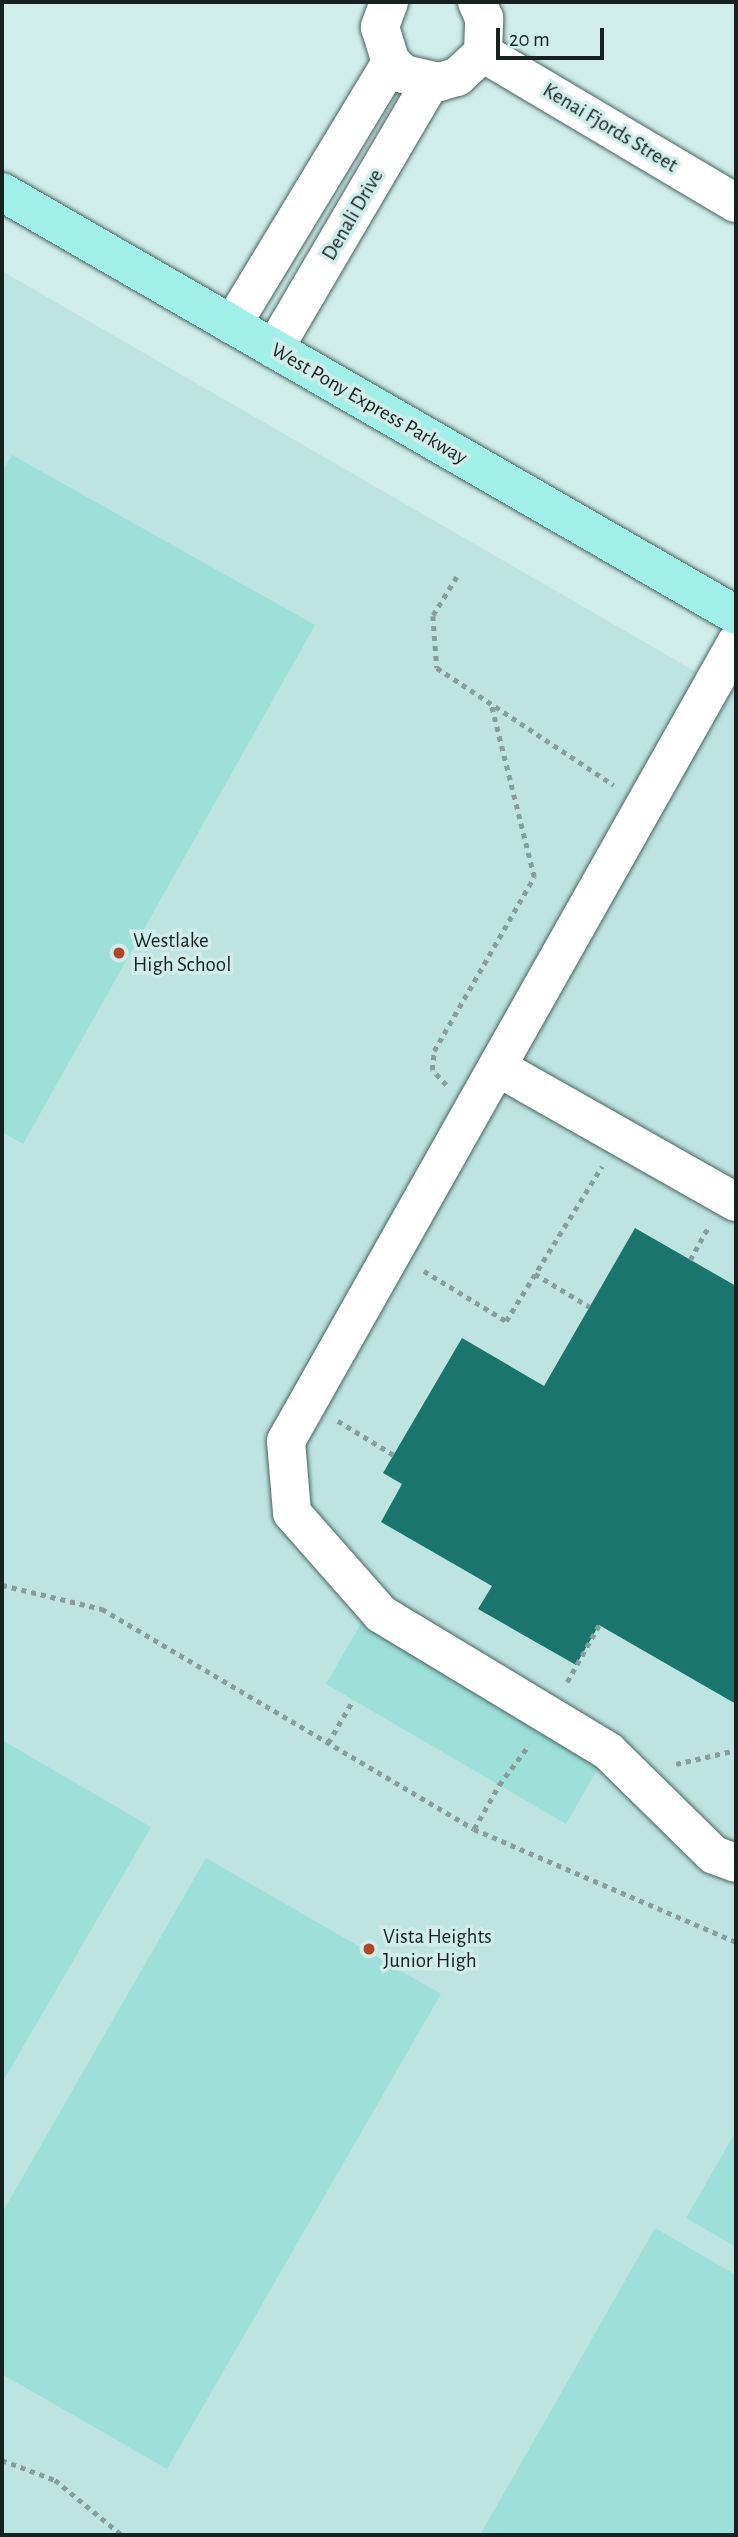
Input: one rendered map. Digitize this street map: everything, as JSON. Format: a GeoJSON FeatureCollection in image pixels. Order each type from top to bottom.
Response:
{"type":"FeatureCollection","features":[{"type":"Feature","properties":{"kind":"main road","name":"West Pony Express Parkway"},"geometry":{"type":"LineString","coordinates":[[2,192],[736,615]]}},
{"type":"Feature","properties":{"kind":"street"},"geometry":{"type":"LineString","coordinates":[[389,2],[380,27],[391,62],[404,74],[431,81],[457,77],[483,53],[484,18],[477,2]]}},
{"type":"Feature","properties":{"kind":"street","name":"Kenai Fjords Street"},"geometry":{"type":"LineString","coordinates":[[483,53],[736,203]]}},
{"type":"Feature","properties":{"kind":"street"},"geometry":{"type":"LineString","coordinates":[[232,325],[391,62]]}},
{"type":"Feature","properties":{"kind":"street","name":"Denali Drive"},"geometry":{"type":"LineString","coordinates":[[274,349],[431,81]]}},
{"type":"Feature","properties":{"kind":"street"},"geometry":{"type":"LineString","coordinates":[[736,643],[286,1441],[292,1513],[381,1614],[559,1699],[714,1855],[736,1863]]}},
{"type":"Feature","properties":{"kind":"street"},"geometry":{"type":"LineString","coordinates":[[497,1067],[726,1208]]}},
{"type":"Feature","properties":{"kind":"path"},"geometry":{"type":"LineString","coordinates":[[457,578],[433,616],[437,668],[621,790]]}},
{"type":"Feature","properties":{"kind":"path"},"geometry":{"type":"LineString","coordinates":[[452,1090],[432,1070],[434,1051],[534,877],[491,705]]}},
{"type":"Feature","properties":{"kind":"path"},"geometry":{"type":"LineString","coordinates":[[415,1266],[506,1321],[610,1154]]}},
{"type":"Feature","properties":{"kind":"path"},"geometry":{"type":"LineString","coordinates":[[690,1260],[726,1208]]}},
{"type":"Feature","properties":{"kind":"path"},"geometry":{"type":"LineString","coordinates":[[535,1274],[590,1307]]}},
{"type":"Feature","properties":{"kind":"path"},"geometry":{"type":"LineString","coordinates":[[308,1403],[394,1455]]}},
{"type":"Feature","properties":{"kind":"path"},"geometry":{"type":"LineString","coordinates":[[2,1585],[102,1609],[474,1829],[736,1942]]}},
{"type":"Feature","properties":{"kind":"path"},"geometry":{"type":"LineString","coordinates":[[474,1829],[499,1784],[559,1699],[599,1625]]}},
{"type":"Feature","properties":{"kind":"path"},"geometry":{"type":"LineString","coordinates":[[328,1743],[353,1700]]}},
{"type":"Feature","properties":{"kind":"path"},"geometry":{"type":"LineString","coordinates":[[633,1774],[736,1750]]}},
{"type":"Feature","properties":{"kind":"path"},"geometry":{"type":"LineString","coordinates":[[2,2460],[55,2480],[122,2535]]}},
{"type":"Feature","properties":{"kind":"shaded area","name":"Vista Heights Junior High"},"geometry":{"type":"Polygon","coordinates":[[[2,271],[736,695],[736,2535],[2,2535],[2,271]]]}},
{"type":"Feature","properties":{"kind":"shaded area"},"geometry":{"type":"Polygon","coordinates":[[[12,455],[315,625],[23,1144],[2,1132],[2,472],[12,455]]]}},
{"type":"Feature","properties":{"kind":"shaded area"},"geometry":{"type":"Polygon","coordinates":[[[368,1611],[608,1751],[566,1824],[326,1684],[368,1611]]]}},
{"type":"Feature","properties":{"kind":"shaded area"},"geometry":{"type":"Polygon","coordinates":[[[2,1740],[151,1827],[2,2083],[2,1740]]]}},
{"type":"Feature","properties":{"kind":"shaded area"},"geometry":{"type":"Polygon","coordinates":[[[206,1858],[441,1994],[167,2469],[2,2374],[2,2213],[206,1858]]]}},
{"type":"Feature","properties":{"kind":"shaded area"},"geometry":{"type":"Polygon","coordinates":[[[736,2131],[736,2247],[686,2218],[736,2131]]]}},
{"type":"Feature","properties":{"kind":"shaded area"},"geometry":{"type":"Polygon","coordinates":[[[655,2228],[736,2275],[736,2535],[480,2535],[655,2228]]]}},
{"type":"Feature","properties":{"kind":"building"},"geometry":{"type":"Polygon","coordinates":[[[635,1228],[736,1286],[736,1704],[599,1625],[576,1665],[478,1609],[492,1586],[381,1522],[402,1484],[383,1473],[462,1338],[544,1386],[635,1228]]]}},
{"type":"Feature","properties":{"kind":"place","name":"Westlake High School"},"geometry":{"type":"Point","coordinates":[119,953]}},
{"type":"Feature","properties":{"kind":"place","name":"Vista Heights Junior High"},"geometry":{"type":"Point","coordinates":[369,1949]}}]}
